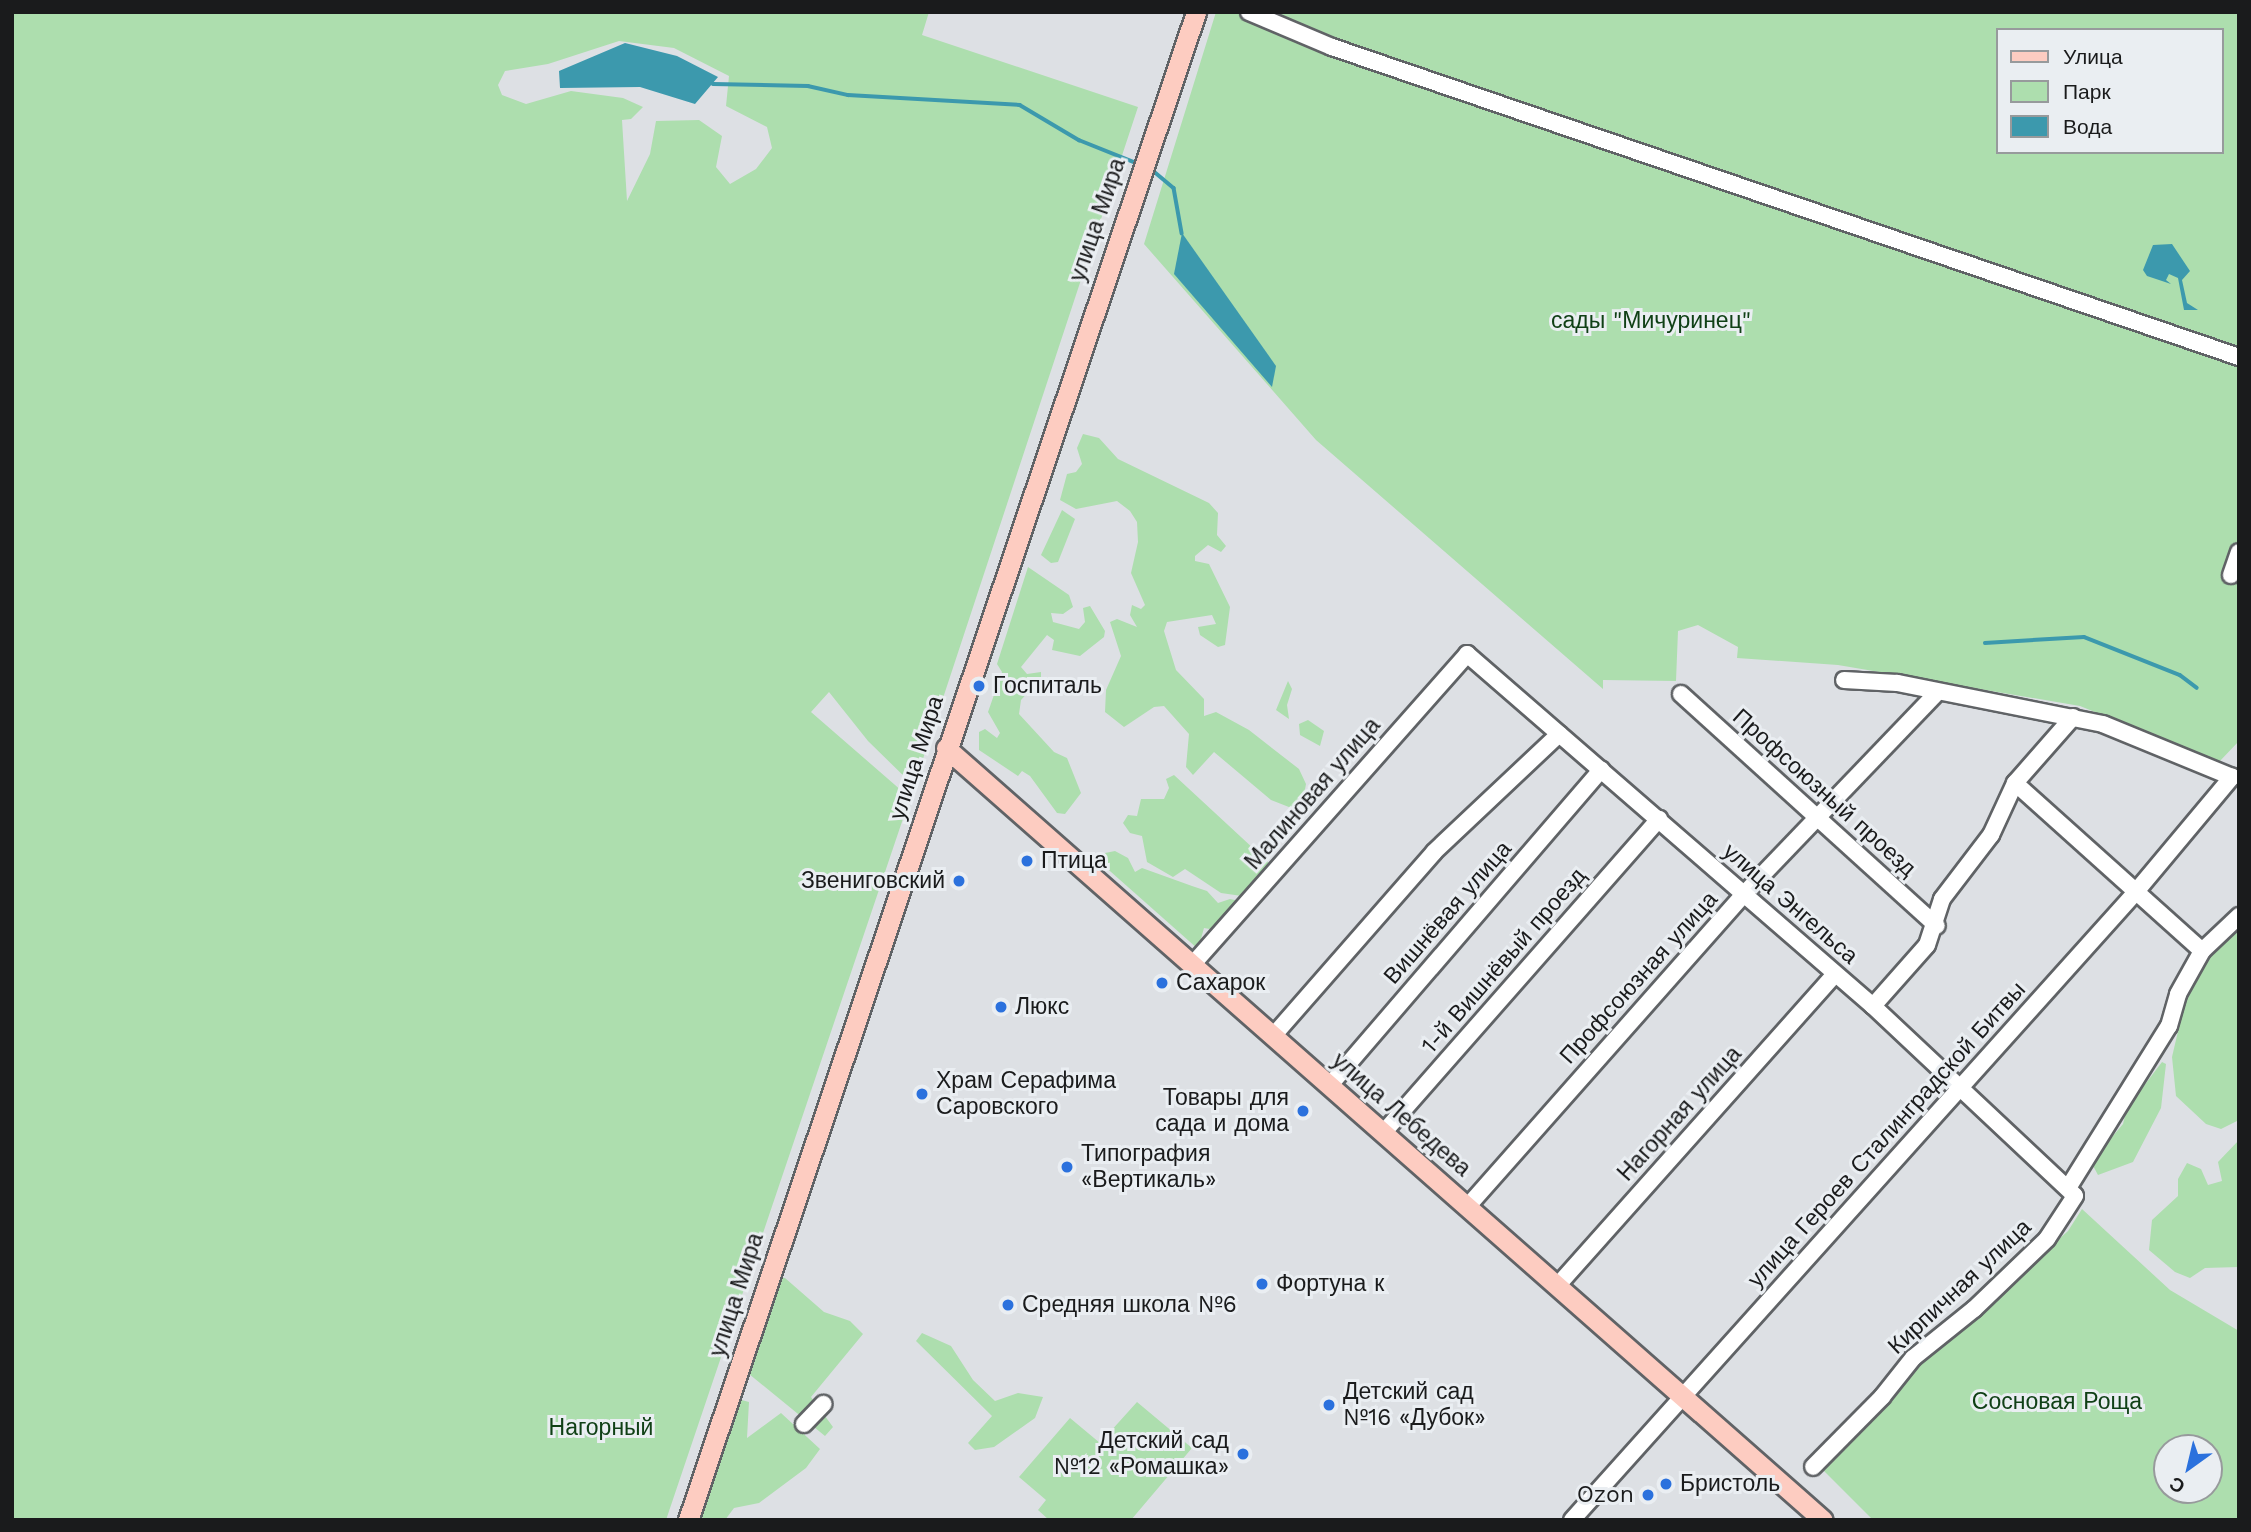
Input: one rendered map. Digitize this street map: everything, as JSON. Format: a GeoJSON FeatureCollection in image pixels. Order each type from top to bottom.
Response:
{"type":"FeatureCollection","features":[{"type":"Feature","properties":{"kind":"main road","name":"улица Мира"},"geometry":{"type":"LineString","coordinates":[[688,1520],[1196,12]]}},
{"type":"Feature","properties":{"kind":"main road","name":"улица Лебедева"},"geometry":{"type":"LineString","coordinates":[[946,748],[1823,1520]]}},
{"type":"Feature","properties":{"kind":"street"},"geometry":{"type":"LineString","coordinates":[[1249,12],[1332,47],[2239,357]]}},
{"type":"Feature","properties":{"kind":"street"},"geometry":{"type":"LineString","coordinates":[[2231,575],[2239,552]]}},
{"type":"Feature","properties":{"kind":"street","name":"улица Энгельса"},"geometry":{"type":"LineString","coordinates":[[1467,654],[1873,1006],[2071,1192]]}},
{"type":"Feature","properties":{"kind":"street","name":"Малиновая улица"},"geometry":{"type":"LineString","coordinates":[[1193,964],[1467,654]]}},
{"type":"Feature","properties":{"kind":"street"},"geometry":{"type":"LineString","coordinates":[[1844,680],[1897,683],[1936,694],[2073,717]]}},
{"type":"Feature","properties":{"kind":"street","name":"Профсоюзный проезд"},"geometry":{"type":"LineString","coordinates":[[1682,694],[1937,926]]}},
{"type":"Feature","properties":{"kind":"street","name":"Профсоюзная улица"},"geometry":{"type":"LineString","coordinates":[[1468,1206],[1744,894],[1936,694]]}},
{"type":"Feature","properties":{"kind":"street"},"geometry":{"type":"LineString","coordinates":[[1873,1006],[1927,946],[1937,926],[1942,899],[1991,835],[2015,783],[2073,717]]}},
{"type":"Feature","properties":{"kind":"street","name":"улица Героев Сталинградской Битвы"},"geometry":{"type":"LineString","coordinates":[[1573,1520],[2134,894],[2232,777],[2104,724],[2073,717]]}},
{"type":"Feature","properties":{"kind":"street"},"geometry":{"type":"LineString","coordinates":[[1274,1035],[1434,852],[1559,734]]}},
{"type":"Feature","properties":{"kind":"street","name":"Вишнёвая улица"},"geometry":{"type":"LineString","coordinates":[[1330,1085],[1601,770]]}},
{"type":"Feature","properties":{"kind":"street"},"geometry":{"type":"LineString","coordinates":[[2015,783],[2134,894],[2202,951]]}},
{"type":"Feature","properties":{"kind":"street","name":"1-й Вишнёвый проезд"},"geometry":{"type":"LineString","coordinates":[[1384,1132],[1659,819]]}},
{"type":"Feature","properties":{"kind":"street","name":"Кирпичная улица"},"geometry":{"type":"LineString","coordinates":[[1813,1467],[1882,1397],[1913,1358],[1974,1309],[2047,1239],[2071,1192],[2169,1026],[2178,994],[2202,951],[2239,916]]}},
{"type":"Feature","properties":{"kind":"street","name":"Нагорная улица"},"geometry":{"type":"LineString","coordinates":[[1558,1284],[1835,974]]}},
{"type":"Feature","properties":{"kind":"street"},"geometry":{"type":"LineString","coordinates":[[804,1424],[823,1404]]}},
{"type":"Feature","properties":{"kind":"green space","name":"Нагорный"},"geometry":{"type":"Polygon","coordinates":[[[12,12],[929,12],[922,35],[1138,107],[914,786],[868,741],[829,692],[811,712],[910,798],[666,1520],[12,1520],[12,12]],[[619,41],[548,64],[505,71],[498,85],[502,95],[526,104],[571,91],[623,98],[643,107],[631,119],[622,120],[627,201],[650,154],[656,121],[699,120],[722,136],[716,167],[730,184],[756,169],[772,148],[767,127],[726,106],[729,76],[674,48],[619,41]]]}},
{"type":"Feature","properties":{"kind":"green space","name":"сады \"Мичуринец\""},"geometry":{"type":"Polygon","coordinates":[[[1216,12],[2239,12],[2239,741],[2219,762],[2080,706],[1838,665],[1737,658],[1738,647],[1698,625],[1678,631],[1676,681],[1603,680],[1603,689],[1316,440],[1144,244],[1216,12]]]}},
{"type":"Feature","properties":{"kind":"green space"},"geometry":{"type":"Polygon","coordinates":[[[1083,434],[1099,438],[1118,459],[1209,503],[1218,513],[1217,535],[1226,546],[1221,552],[1208,545],[1195,556],[1195,561],[1209,564],[1230,607],[1225,645],[1218,647],[1200,635],[1198,627],[1216,624],[1212,615],[1167,622],[1164,631],[1176,670],[1204,699],[1204,716],[1216,712],[1249,730],[1299,769],[1306,784],[1303,800],[1294,809],[1271,800],[1214,752],[1193,775],[1186,767],[1189,734],[1164,706],[1154,707],[1124,727],[1105,712],[1106,690],[1121,656],[1110,622],[1117,619],[1137,627],[1130,615],[1132,605],[1141,609],[1145,605],[1131,573],[1138,542],[1137,522],[1130,511],[1117,501],[1076,509],[1060,500],[1067,474],[1076,472],[1082,464],[1077,448],[1083,434]]]}},
{"type":"Feature","properties":{"kind":"green space"},"geometry":{"type":"Polygon","coordinates":[[[1062,510],[1075,519],[1058,562],[1051,563],[1041,555],[1062,510]]]}},
{"type":"Feature","properties":{"kind":"green space"},"geometry":{"type":"Polygon","coordinates":[[[1028,567],[1069,595],[1073,607],[1063,614],[1051,613],[1053,622],[1079,629],[1085,622],[1083,608],[1090,606],[1105,631],[1104,637],[1080,656],[1052,650],[1054,640],[1047,635],[1021,667],[1027,674],[1041,672],[1041,678],[1021,700],[1019,714],[1054,752],[1067,758],[1081,793],[1065,814],[1057,813],[1030,776],[1022,771],[1018,776],[979,750],[979,732],[985,729],[997,738],[1000,733],[988,712],[1002,672],[997,664],[1028,567]]]}},
{"type":"Feature","properties":{"kind":"green space"},"geometry":{"type":"Polygon","coordinates":[[[1288,681],[1292,689],[1287,705],[1289,719],[1276,710],[1288,681]]]}},
{"type":"Feature","properties":{"kind":"green space"},"geometry":{"type":"Polygon","coordinates":[[[1308,720],[1324,731],[1320,746],[1300,735],[1299,724],[1308,720]]]}},
{"type":"Feature","properties":{"kind":"green space"},"geometry":{"type":"Polygon","coordinates":[[[1174,775],[1268,862],[1267,872],[1242,896],[1221,893],[1185,869],[1173,877],[1147,862],[1142,836],[1130,833],[1123,823],[1128,815],[1137,816],[1141,799],[1164,799],[1169,788],[1166,779],[1174,775]]]}},
{"type":"Feature","properties":{"kind":"green space"},"geometry":{"type":"Polygon","coordinates":[[[1115,851],[1128,858],[1135,872],[1142,868],[1207,891],[1218,903],[1230,899],[1244,902],[1215,930],[1204,928],[1198,949],[1102,864],[1105,853],[1115,851]]]}},
{"type":"Feature","properties":{"kind":"green space"},"geometry":{"type":"Polygon","coordinates":[[[2239,913],[2239,1120],[2221,1129],[2206,1124],[2176,1096],[2172,1057],[2189,984],[2239,913]]]}},
{"type":"Feature","properties":{"kind":"green space"},"geometry":{"type":"Polygon","coordinates":[[[2162,1062],[2166,1064],[2161,1108],[2133,1162],[2098,1175],[2091,1162],[2123,1124],[2127,1108],[2162,1062]]]}},
{"type":"Feature","properties":{"kind":"green space"},"geometry":{"type":"Polygon","coordinates":[[[2239,1140],[2239,1267],[2205,1268],[2190,1278],[2175,1272],[2149,1250],[2152,1220],[2178,1196],[2178,1179],[2187,1163],[2201,1169],[2208,1185],[2222,1181],[2218,1162],[2239,1140]]]}},
{"type":"Feature","properties":{"kind":"green space","name":"Сосновая Роща"},"geometry":{"type":"Polygon","coordinates":[[[2082,1209],[2170,1290],[2239,1331],[2239,1520],[1873,1520],[1820,1467],[1923,1362],[2068,1231],[2082,1209]]]}},
{"type":"Feature","properties":{"kind":"green space"},"geometry":{"type":"Polygon","coordinates":[[[774,1276],[785,1278],[824,1312],[850,1321],[863,1334],[811,1397],[833,1427],[825,1436],[749,1374],[745,1352],[774,1276]]]}},
{"type":"Feature","properties":{"kind":"green space"},"geometry":{"type":"Polygon","coordinates":[[[922,1333],[951,1346],[973,1380],[995,1401],[1018,1393],[1043,1397],[1035,1418],[994,1447],[975,1450],[968,1443],[992,1416],[916,1341],[922,1333]]]}},
{"type":"Feature","properties":{"kind":"green space"},"geometry":{"type":"Polygon","coordinates":[[[738,1399],[749,1402],[747,1438],[781,1413],[820,1449],[806,1468],[759,1503],[734,1508],[725,1520],[700,1520],[738,1399]]]}},
{"type":"Feature","properties":{"kind":"green space"},"geometry":{"type":"Polygon","coordinates":[[[1137,1402],[1192,1448],[1131,1520],[1049,1520],[1038,1510],[1046,1500],[1019,1477],[1070,1418],[1100,1443],[1137,1402]]]}},
{"type":"Feature","properties":{"kind":"water"},"geometry":{"type":"Polygon","coordinates":[[[625,43],[677,56],[718,77],[695,104],[640,87],[560,88],[559,71],[625,43]]]}},
{"type":"Feature","properties":{"kind":"water"},"geometry":{"type":"Polygon","coordinates":[[[1182,233],[1276,366],[1272,387],[1174,274],[1182,233]]]}},
{"type":"Feature","properties":{"kind":"water"},"geometry":{"type":"Polygon","coordinates":[[[2172,244],[2190,271],[2182,280],[2187,303],[2198,310],[2184,310],[2178,278],[2169,274],[2166,280],[2171,284],[2147,276],[2143,270],[2153,245],[2172,244]]]}},
{"type":"Feature","properties":{"kind":"waterway"},"geometry":{"type":"LineString","coordinates":[[713,84],[808,86],[848,95],[1020,105],[1079,140],[1139,164]]}},
{"type":"Feature","properties":{"kind":"waterway"},"geometry":{"type":"LineString","coordinates":[[1150,168],[1174,188],[1182,233]]}},
{"type":"Feature","properties":{"kind":"waterway"},"geometry":{"type":"LineString","coordinates":[[1985,643],[2084,637],[2180,675],[2197,688]]}},
{"type":"Feature","properties":{"kind":"place","name":"Госпиталь"},"geometry":{"type":"Point","coordinates":[979,686]}},
{"type":"Feature","properties":{"kind":"place","name":"Птица"},"geometry":{"type":"Point","coordinates":[1027,861]}},
{"type":"Feature","properties":{"kind":"place","name":"Звениговский"},"geometry":{"type":"Point","coordinates":[959,881]}},
{"type":"Feature","properties":{"kind":"place","name":"Сахарок"},"geometry":{"type":"Point","coordinates":[1162,983]}},
{"type":"Feature","properties":{"kind":"place","name":"Люкс"},"geometry":{"type":"Point","coordinates":[1001,1007]}},
{"type":"Feature","properties":{"kind":"place","name":"Храм Серафима Саровского"},"geometry":{"type":"Point","coordinates":[922,1094]}},
{"type":"Feature","properties":{"kind":"place","name":"Товары для сада и дома"},"geometry":{"type":"Point","coordinates":[1303,1111]}},
{"type":"Feature","properties":{"kind":"place","name":"Типография «Вертикаль»"},"geometry":{"type":"Point","coordinates":[1067,1167]}},
{"type":"Feature","properties":{"kind":"place","name":"Фортуна к"},"geometry":{"type":"Point","coordinates":[1262,1284]}},
{"type":"Feature","properties":{"kind":"place","name":"Средняя школа №6"},"geometry":{"type":"Point","coordinates":[1008,1305]}},
{"type":"Feature","properties":{"kind":"place","name":"Детский сад №16 «Дубок»"},"geometry":{"type":"Point","coordinates":[1329,1405]}},
{"type":"Feature","properties":{"kind":"place","name":"Детский сад №12 «Ромашка»"},"geometry":{"type":"Point","coordinates":[1243,1454]}},
{"type":"Feature","properties":{"kind":"place","name":"Бристоль"},"geometry":{"type":"Point","coordinates":[1666,1484]}},
{"type":"Feature","properties":{"kind":"place","name":"Ozon"},"geometry":{"type":"Point","coordinates":[1648,1495]}}]}
